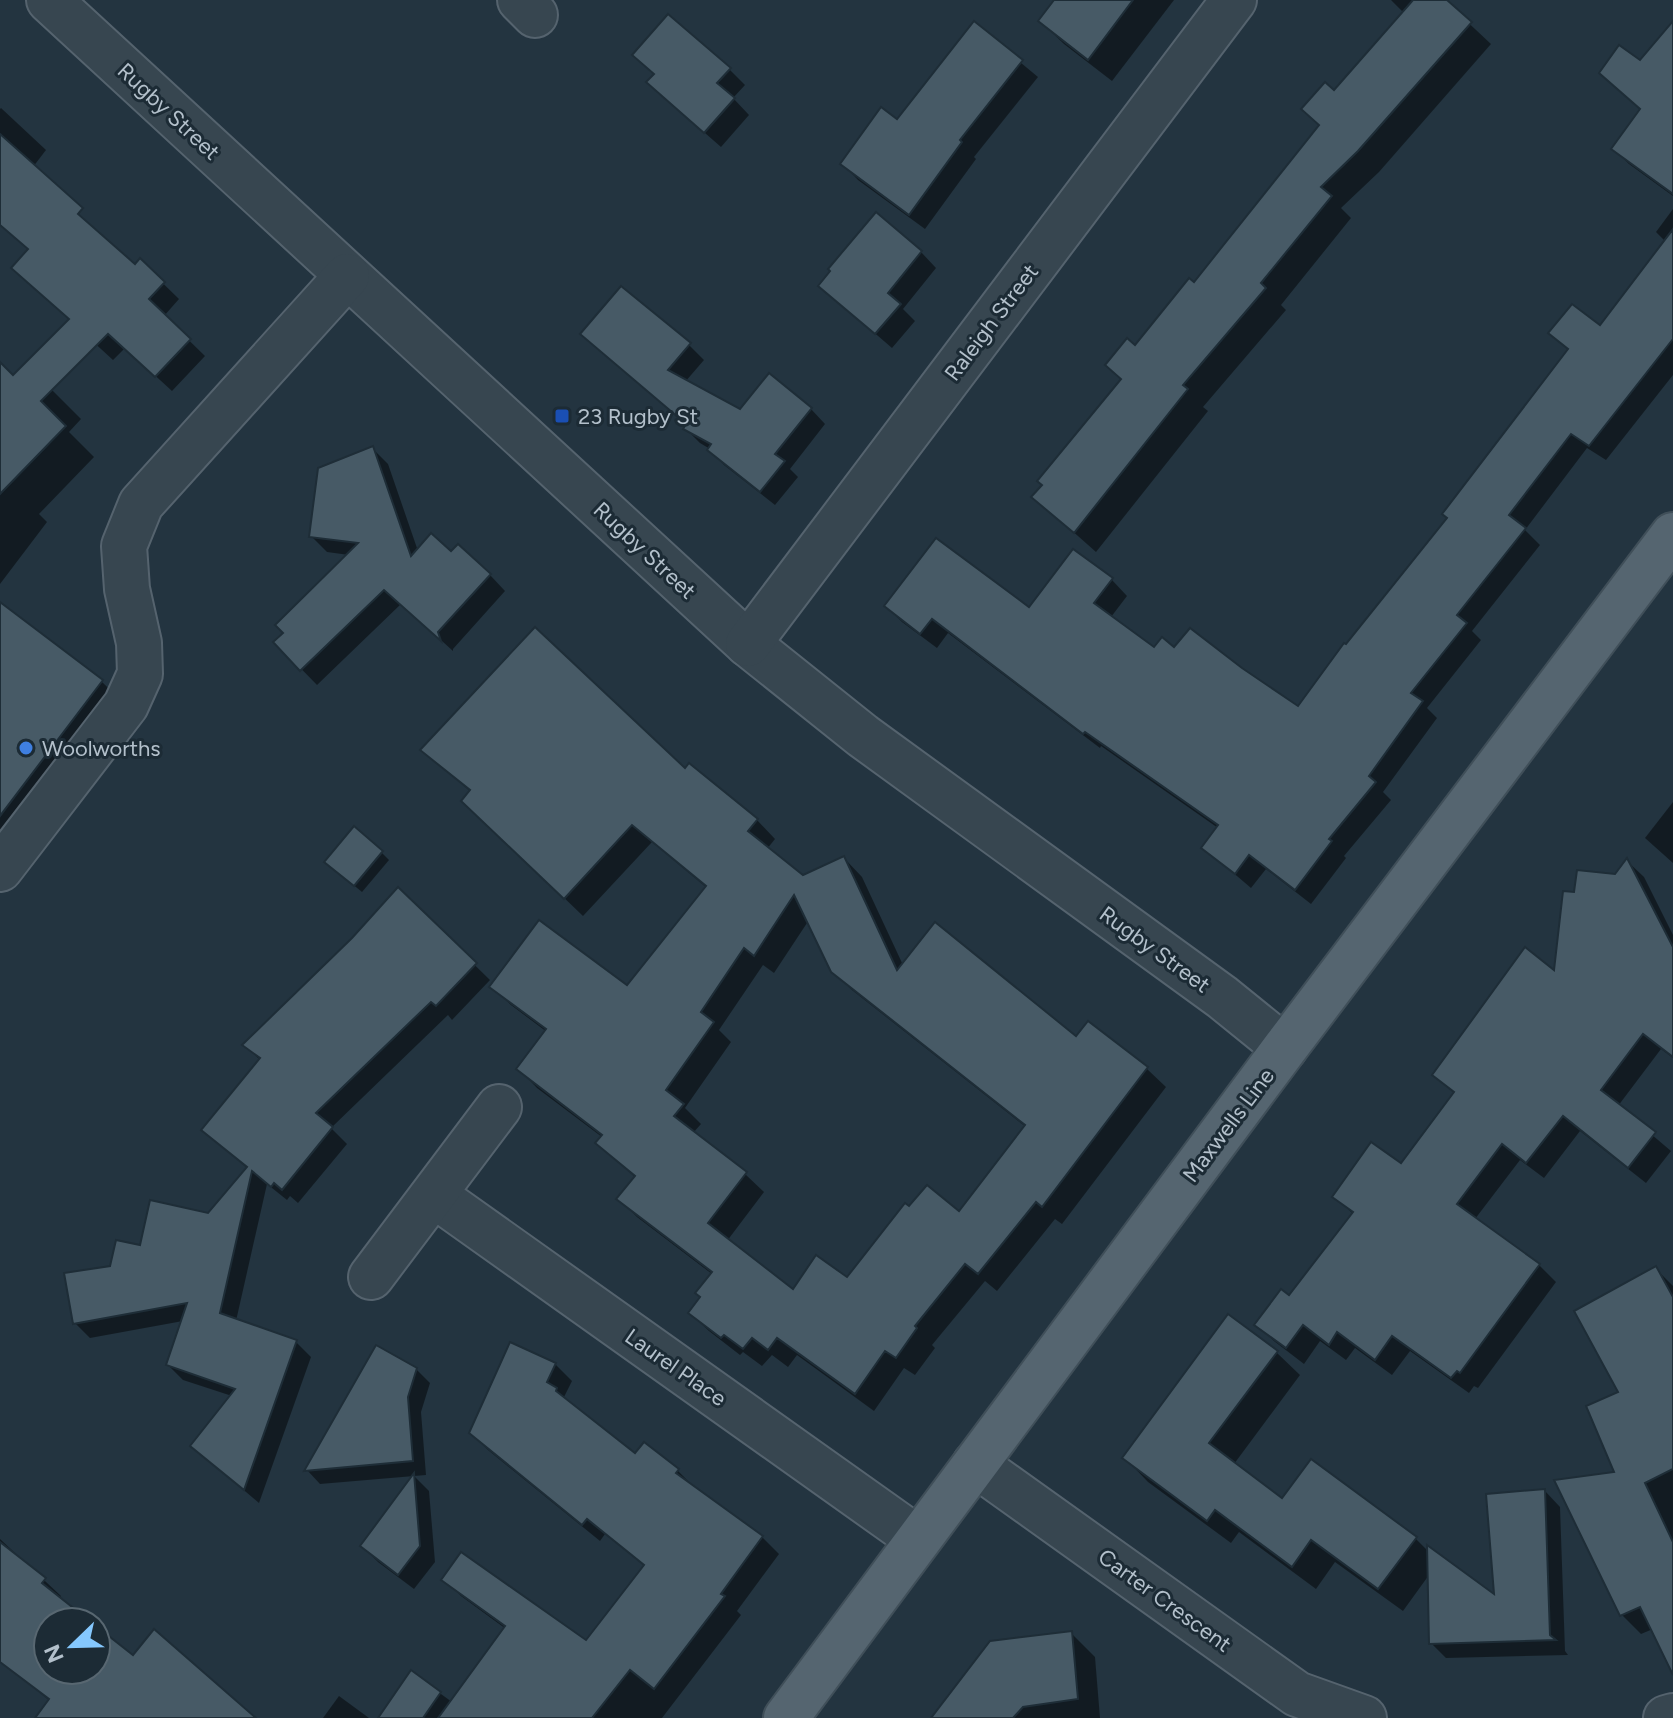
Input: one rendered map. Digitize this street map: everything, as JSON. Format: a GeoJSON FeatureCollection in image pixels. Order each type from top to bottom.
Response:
{"type":"FeatureCollection","features":[{"type":"Feature","properties":{"kind":"main road","name":"Maxwells Line"},"geometry":{"type":"LineString","coordinates":[[786,1718],[1285,1048],[1673,535]]}},
{"type":"Feature","properties":{"kind":"street","name":"Rugby Street"},"geometry":{"type":"LineString","coordinates":[[49,0],[748,644],[863,736],[1222,997],[1285,1048]]}},
{"type":"Feature","properties":{"kind":"street","name":"Raleigh Street"},"geometry":{"type":"LineString","coordinates":[[748,644],[1234,0]]}},
{"type":"Feature","properties":{"kind":"street"},"geometry":{"type":"LineString","coordinates":[[0,869],[126,705],[140,674],[139,643],[127,589],[124,546],[141,504],[347,276]]}},
{"type":"Feature","properties":{"kind":"street"},"geometry":{"type":"LineString","coordinates":[[371,1277],[499,1107]]}},
{"type":"Feature","properties":{"kind":"street","name":"Laurel Place"},"geometry":{"type":"LineString","coordinates":[[434,1195],[918,1539]]}},
{"type":"Feature","properties":{"kind":"street","name":"Carter Crescent"},"geometry":{"type":"LineString","coordinates":[[975,1464],[1297,1694],[1364,1718]]}},
{"type":"Feature","properties":{"kind":"street"},"geometry":{"type":"LineString","coordinates":[[1666,1718],[1673,1716]]}},
{"type":"Feature","properties":{"kind":"building"},"geometry":{"type":"Polygon","coordinates":[[[1054,0],[1133,0],[1088,60],[1038,21],[1054,0]]]}},
{"type":"Feature","properties":{"kind":"building"},"geometry":{"type":"Polygon","coordinates":[[[1413,0],[1447,0],[1472,22],[1358,151],[1321,187],[1332,196],[1261,283],[1266,288],[1183,385],[1188,389],[1074,533],[1031,497],[1042,485],[1037,481],[1121,379],[1105,365],[1127,338],[1135,345],[1189,278],[1194,282],[1319,125],[1301,109],[1325,82],[1334,90],[1413,0]]]}},
{"type":"Feature","properties":{"kind":"building"},"geometry":{"type":"Polygon","coordinates":[[[668,14],[731,68],[717,83],[735,98],[704,133],[646,82],[654,74],[632,55],[668,14]]]}},
{"type":"Feature","properties":{"kind":"building"},"geometry":{"type":"Polygon","coordinates":[[[974,21],[1023,60],[960,140],[962,142],[909,215],[840,164],[881,107],[897,119],[974,21]]]}},
{"type":"Feature","properties":{"kind":"building"},"geometry":{"type":"Polygon","coordinates":[[[1673,21],[1673,194],[1611,149],[1640,109],[1599,73],[1619,45],[1640,60],[1673,21]]]}},
{"type":"Feature","properties":{"kind":"building"},"geometry":{"type":"Polygon","coordinates":[[[0,134],[83,208],[78,214],[135,264],[140,258],[165,282],[149,299],[191,339],[155,377],[108,334],[41,401],[66,426],[0,494],[0,362],[13,375],[69,319],[11,268],[28,249],[0,225],[0,134]]]}},
{"type":"Feature","properties":{"kind":"building"},"geometry":{"type":"Polygon","coordinates":[[[876,212],[922,251],[888,293],[901,304],[875,334],[818,286],[830,271],[828,269],[876,212]]]}},
{"type":"Feature","properties":{"kind":"building"},"geometry":{"type":"Polygon","coordinates":[[[1673,229],[1673,339],[1589,446],[1571,434],[1509,515],[1526,528],[1457,615],[1467,623],[1411,693],[1423,701],[1369,776],[1376,782],[1329,839],[1332,841],[1295,890],[1249,855],[1235,874],[1201,848],[1218,825],[1085,732],[1083,734],[932,619],[920,634],[884,606],[936,538],[1029,607],[1073,549],[1113,578],[1094,603],[1154,647],[1162,637],[1174,647],[1190,628],[1298,706],[1344,643],[1447,518],[1442,514],[1568,349],[1548,333],[1572,304],[1600,325],[1673,229]]]}},
{"type":"Feature","properties":{"kind":"building"},"geometry":{"type":"Polygon","coordinates":[[[621,286],[691,343],[668,370],[740,409],[769,373],[812,408],[775,454],[785,461],[760,492],[707,450],[711,444],[683,429],[686,424],[580,334],[621,286]]]}},
{"type":"Feature","properties":{"kind":"building"},"geometry":{"type":"Polygon","coordinates":[[[373,446],[411,556],[431,533],[451,551],[458,544],[491,574],[438,632],[441,641],[384,590],[300,671],[273,642],[283,633],[275,625],[358,543],[309,537],[318,468],[373,446]]]}},
{"type":"Feature","properties":{"kind":"building","name":"Woolworths"},"geometry":{"type":"Polygon","coordinates":[[[0,602],[103,680],[0,816],[0,602]]]}},
{"type":"Feature","properties":{"kind":"building"},"geometry":{"type":"Polygon","coordinates":[[[535,627],[685,768],[689,763],[758,819],[748,831],[803,875],[844,856],[897,970],[935,922],[1076,1036],[1088,1021],[1148,1067],[1042,1207],[1036,1202],[978,1274],[965,1264],[915,1326],[917,1328],[896,1358],[885,1351],[855,1394],[777,1338],[768,1350],[752,1338],[743,1349],[724,1335],[721,1338],[688,1313],[700,1297],[695,1293],[712,1272],[616,1199],[635,1176],[595,1143],[602,1135],[516,1069],[546,1029],[489,987],[539,920],[627,985],[706,886],[632,825],[564,899],[461,801],[470,790],[420,750],[535,627]],[[794,895],[754,956],[744,948],[701,1012],[714,1022],[666,1090],[684,1104],[674,1116],[747,1172],[708,1223],[793,1289],[816,1255],[847,1277],[905,1203],[909,1206],[927,1185],[959,1211],[1025,1125],[831,972],[794,895]]]}},
{"type":"Feature","properties":{"kind":"building"},"geometry":{"type":"Polygon","coordinates":[[[354,826],[383,851],[354,886],[324,862],[354,826]]]}},
{"type":"Feature","properties":{"kind":"building"},"geometry":{"type":"Polygon","coordinates":[[[1627,858],[1673,947],[1673,1057],[1643,1034],[1601,1090],[1656,1132],[1628,1168],[1563,1116],[1526,1163],[1502,1144],[1457,1204],[1540,1264],[1460,1373],[1457,1371],[1451,1378],[1392,1336],[1375,1360],[1337,1332],[1329,1345],[1303,1325],[1286,1348],[1254,1325],[1281,1289],[1289,1295],[1353,1212],[1332,1197],[1371,1142],[1401,1163],[1454,1092],[1432,1075],[1525,947],[1554,970],[1563,891],[1574,892],[1577,870],[1615,874],[1627,858]]]}},
{"type":"Feature","properties":{"kind":"building"},"geometry":{"type":"Polygon","coordinates":[[[398,887],[477,963],[436,1006],[431,1002],[316,1113],[333,1127],[282,1190],[274,1183],[271,1187],[252,1171],[220,1313],[297,1340],[244,1490],[190,1446],[235,1389],[166,1365],[187,1303],[73,1324],[64,1273],[110,1266],[116,1240],[140,1245],[150,1200],[208,1213],[247,1167],[201,1130],[260,1058],[242,1045],[352,938],[398,887]]]}},
{"type":"Feature","properties":{"kind":"building"},"geometry":{"type":"Polygon","coordinates":[[[1656,1266],[1673,1297],[1673,1469],[1645,1483],[1673,1542],[1673,1675],[1640,1607],[1620,1616],[1554,1480],[1614,1472],[1586,1406],[1618,1392],[1574,1311],[1656,1266]]]}},
{"type":"Feature","properties":{"kind":"building"},"geometry":{"type":"Polygon","coordinates":[[[1228,1314],[1278,1351],[1209,1443],[1282,1498],[1311,1459],[1417,1537],[1378,1589],[1311,1540],[1292,1567],[1215,1510],[1207,1521],[1122,1458],[1228,1314]]]}},
{"type":"Feature","properties":{"kind":"building"},"geometry":{"type":"Polygon","coordinates":[[[510,1342],[556,1363],[547,1382],[635,1453],[644,1442],[679,1469],[676,1473],[763,1536],[721,1594],[725,1596],[654,1689],[630,1670],[592,1718],[438,1718],[505,1626],[441,1580],[461,1552],[586,1640],[644,1565],[587,1519],[582,1525],[469,1433],[510,1342]]]}},
{"type":"Feature","properties":{"kind":"building"},"geometry":{"type":"Polygon","coordinates":[[[376,1345],[417,1368],[408,1397],[413,1461],[304,1471],[376,1345]]]}},
{"type":"Feature","properties":{"kind":"building"},"geometry":{"type":"Polygon","coordinates":[[[414,1473],[420,1546],[398,1575],[360,1546],[414,1473]]]}},
{"type":"Feature","properties":{"kind":"building"},"geometry":{"type":"Polygon","coordinates":[[[1545,1489],[1550,1635],[1556,1640],[1429,1644],[1427,1545],[1494,1594],[1486,1494],[1545,1489]]]}},
{"type":"Feature","properties":{"kind":"building"},"geometry":{"type":"Polygon","coordinates":[[[0,1542],[46,1578],[42,1583],[71,1606],[32,1606],[32,1686],[112,1686],[112,1639],[133,1655],[154,1629],[256,1718],[35,1718],[49,1699],[0,1662],[0,1542]]]}},
{"type":"Feature","properties":{"kind":"building"},"geometry":{"type":"Polygon","coordinates":[[[1072,1631],[1078,1699],[1023,1707],[1013,1718],[931,1718],[990,1641],[1072,1631]]]}},
{"type":"Feature","properties":{"kind":"building"},"geometry":{"type":"Polygon","coordinates":[[[411,1670],[441,1692],[423,1718],[378,1718],[411,1670]]]}},
{"type":"Feature","properties":{"kind":"place","name":"23 Rugby St"},"geometry":{"type":"Point","coordinates":[562,416]}},
{"type":"Feature","properties":{"kind":"place","name":"Woolworths"},"geometry":{"type":"Point","coordinates":[26,748]}}]}
